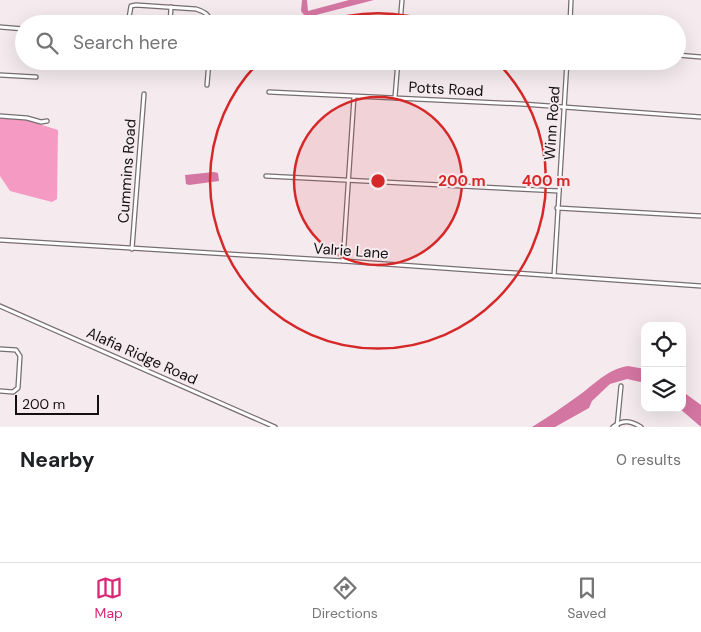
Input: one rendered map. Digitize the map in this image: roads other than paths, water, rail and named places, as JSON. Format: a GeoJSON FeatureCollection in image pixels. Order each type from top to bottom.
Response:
{"type":"FeatureCollection","features":[{"type":"Feature","properties":{"kind":"street"},"geometry":{"type":"LineString","coordinates":[[401,15],[402,0]]}},
{"type":"Feature","properties":{"kind":"street"},"geometry":{"type":"LineString","coordinates":[[570,15],[571,0]]}},
{"type":"Feature","properties":{"kind":"street"},"geometry":{"type":"LineString","coordinates":[[130,15],[131,6],[136,5],[171,7],[204,12],[208,15]]}},
{"type":"Feature","properties":{"kind":"street"},"geometry":{"type":"LineString","coordinates":[[171,7],[171,15]]}},
{"type":"Feature","properties":{"kind":"street"},"geometry":{"type":"LineString","coordinates":[[0,27],[15,28]]}},
{"type":"Feature","properties":{"kind":"street"},"geometry":{"type":"LineString","coordinates":[[686,56],[701,57]]}},
{"type":"Feature","properties":{"kind":"street"},"geometry":{"type":"LineString","coordinates":[[207,85],[208,70]]}},
{"type":"Feature","properties":{"kind":"street"},"geometry":{"type":"LineString","coordinates":[[396,97],[398,70]]}},
{"type":"Feature","properties":{"kind":"street","name":"Winn Road"},"geometry":{"type":"LineString","coordinates":[[554,276],[566,70]]}},
{"type":"Feature","properties":{"kind":"street"},"geometry":{"type":"LineString","coordinates":[[0,75],[36,77]]}},
{"type":"Feature","properties":{"kind":"street","name":"Potts Road"},"geometry":{"type":"LineString","coordinates":[[269,92],[354,97],[396,97],[701,117]]}},
{"type":"Feature","properties":{"kind":"street","name":"Cummins Road"},"geometry":{"type":"LineString","coordinates":[[132,249],[144,94]]}},
{"type":"Feature","properties":{"kind":"street"},"geometry":{"type":"LineString","coordinates":[[343,261],[354,97]]}},
{"type":"Feature","properties":{"kind":"street"},"geometry":{"type":"LineString","coordinates":[[0,116],[27,118],[42,122],[48,121]]}},
{"type":"Feature","properties":{"kind":"street"},"geometry":{"type":"LineString","coordinates":[[266,176],[558,192]]}},
{"type":"Feature","properties":{"kind":"street"},"geometry":{"type":"LineString","coordinates":[[558,208],[701,216]]}},
{"type":"Feature","properties":{"kind":"street","name":"Valrie Lane"},"geometry":{"type":"LineString","coordinates":[[0,240],[343,261],[701,286]]}},
{"type":"Feature","properties":{"kind":"street","name":"Alafia Ridge Road"},"geometry":{"type":"LineString","coordinates":[[0,306],[276,427]]}},
{"type":"Feature","properties":{"kind":"street"},"geometry":{"type":"LineString","coordinates":[[0,349],[16,350],[20,356],[18,388],[14,392],[0,391]]}},
{"type":"Feature","properties":{"kind":"street"},"geometry":{"type":"LineString","coordinates":[[616,426],[621,386]]}},
{"type":"Feature","properties":{"kind":"street"},"geometry":{"type":"LineString","coordinates":[[616,426],[626,421],[641,427]]}}]}
